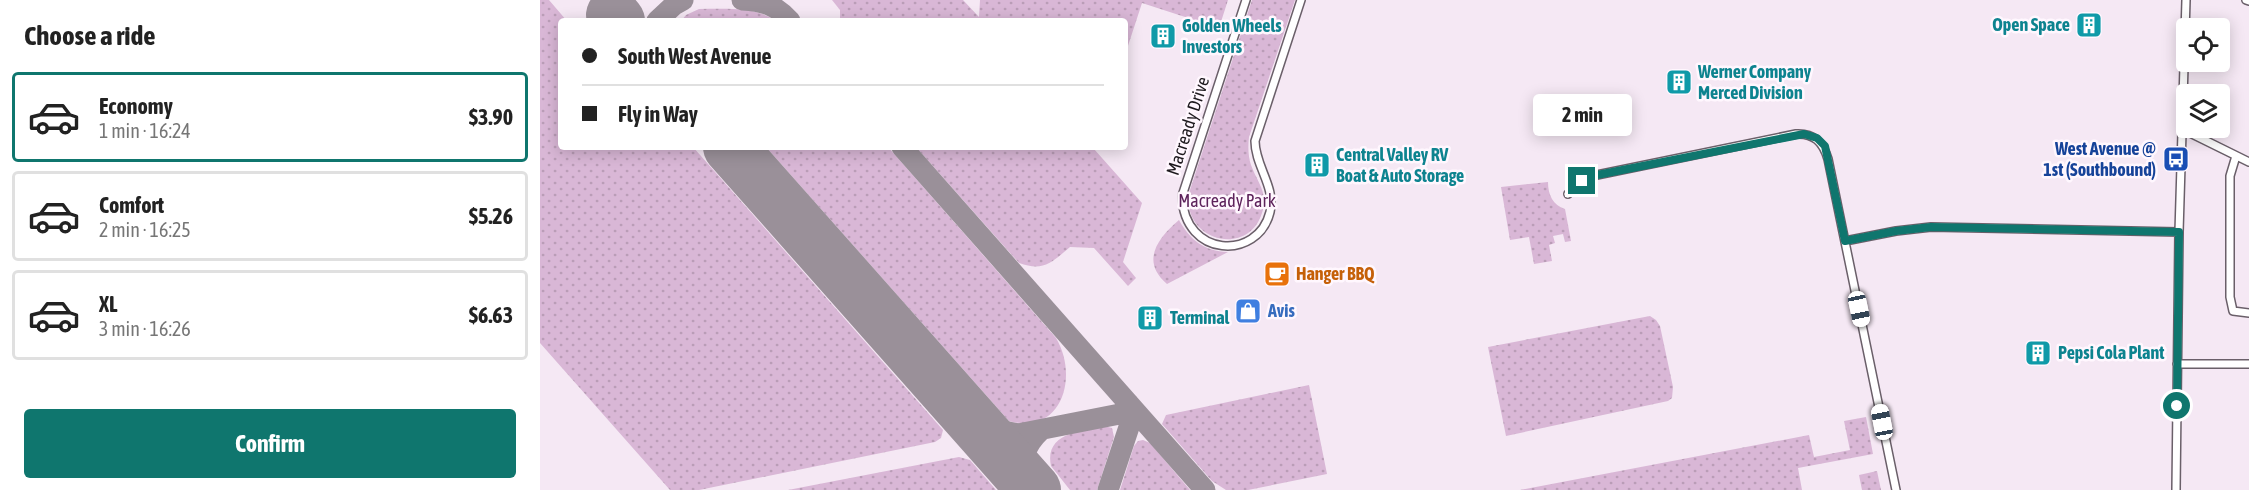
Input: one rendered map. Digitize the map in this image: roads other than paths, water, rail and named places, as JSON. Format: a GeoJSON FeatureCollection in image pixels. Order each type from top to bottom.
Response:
{"type":"FeatureCollection","features":[{"type":"Feature","properties":{"kind":"street","name":"Macready Drive"},"geometry":{"type":"LineString","coordinates":[[1246,0],[1182,196],[1183,210],[1192,230],[1208,242],[1221,245],[1235,244],[1252,238],[1263,227],[1270,212],[1271,196],[1256,158],[1255,141],[1301,0]]}},
{"type":"Feature","properties":{"kind":"street"},"geometry":{"type":"LineString","coordinates":[[2183,84],[2186,0]]}},
{"type":"Feature","properties":{"kind":"street"},"geometry":{"type":"LineString","coordinates":[[1568,194],[1582,181],[1592,176],[1804,134],[1817,138],[1825,146],[1896,490]]}},
{"type":"Feature","properties":{"kind":"street"},"geometry":{"type":"LineString","coordinates":[[2176,490],[2182,138]]}},
{"type":"Feature","properties":{"kind":"street"},"geometry":{"type":"LineString","coordinates":[[2200,138],[2249,162]]}},
{"type":"Feature","properties":{"kind":"street"},"geometry":{"type":"LineString","coordinates":[[2236,156],[2230,176],[2230,297],[2233,311],[2249,313]]}},
{"type":"Feature","properties":{"kind":"street"},"geometry":{"type":"LineString","coordinates":[[1845,241],[1931,227],[2179,232]]}},
{"type":"Feature","properties":{"kind":"street"},"geometry":{"type":"LineString","coordinates":[[2177,364],[2249,364]]}},
{"type":"Feature","properties":{"kind":"place","name":"Open Space"},"geometry":{"type":"Point","coordinates":[2089,25]}},
{"type":"Feature","properties":{"kind":"place","name":"Golden Wheels Investors"},"geometry":{"type":"Point","coordinates":[1163,36]}},
{"type":"Feature","properties":{"kind":"place","name":"Werner Company Merced Division"},"geometry":{"type":"Point","coordinates":[1679,82]}},
{"type":"Feature","properties":{"kind":"place","name":"West Avenue @ 1st (Southbound)"},"geometry":{"type":"Point","coordinates":[2176,159]}},
{"type":"Feature","properties":{"kind":"place","name":"Central Valley RV Boat & Auto Storage"},"geometry":{"type":"Point","coordinates":[1317,165]}},
{"type":"Feature","properties":{"kind":"place","name":"Hanger BBQ"},"geometry":{"type":"Point","coordinates":[1277,274]}},
{"type":"Feature","properties":{"kind":"place","name":"Avis"},"geometry":{"type":"Point","coordinates":[1248,311]}},
{"type":"Feature","properties":{"kind":"place","name":"Terminal"},"geometry":{"type":"Point","coordinates":[1150,318]}},
{"type":"Feature","properties":{"kind":"place","name":"Pepsi Cola Plant"},"geometry":{"type":"Point","coordinates":[2038,353]}},
{"type":"Feature","properties":{"kind":"park label","name":"Macready Park"},"geometry":{"type":"Point","coordinates":[1227,201]}}]}
